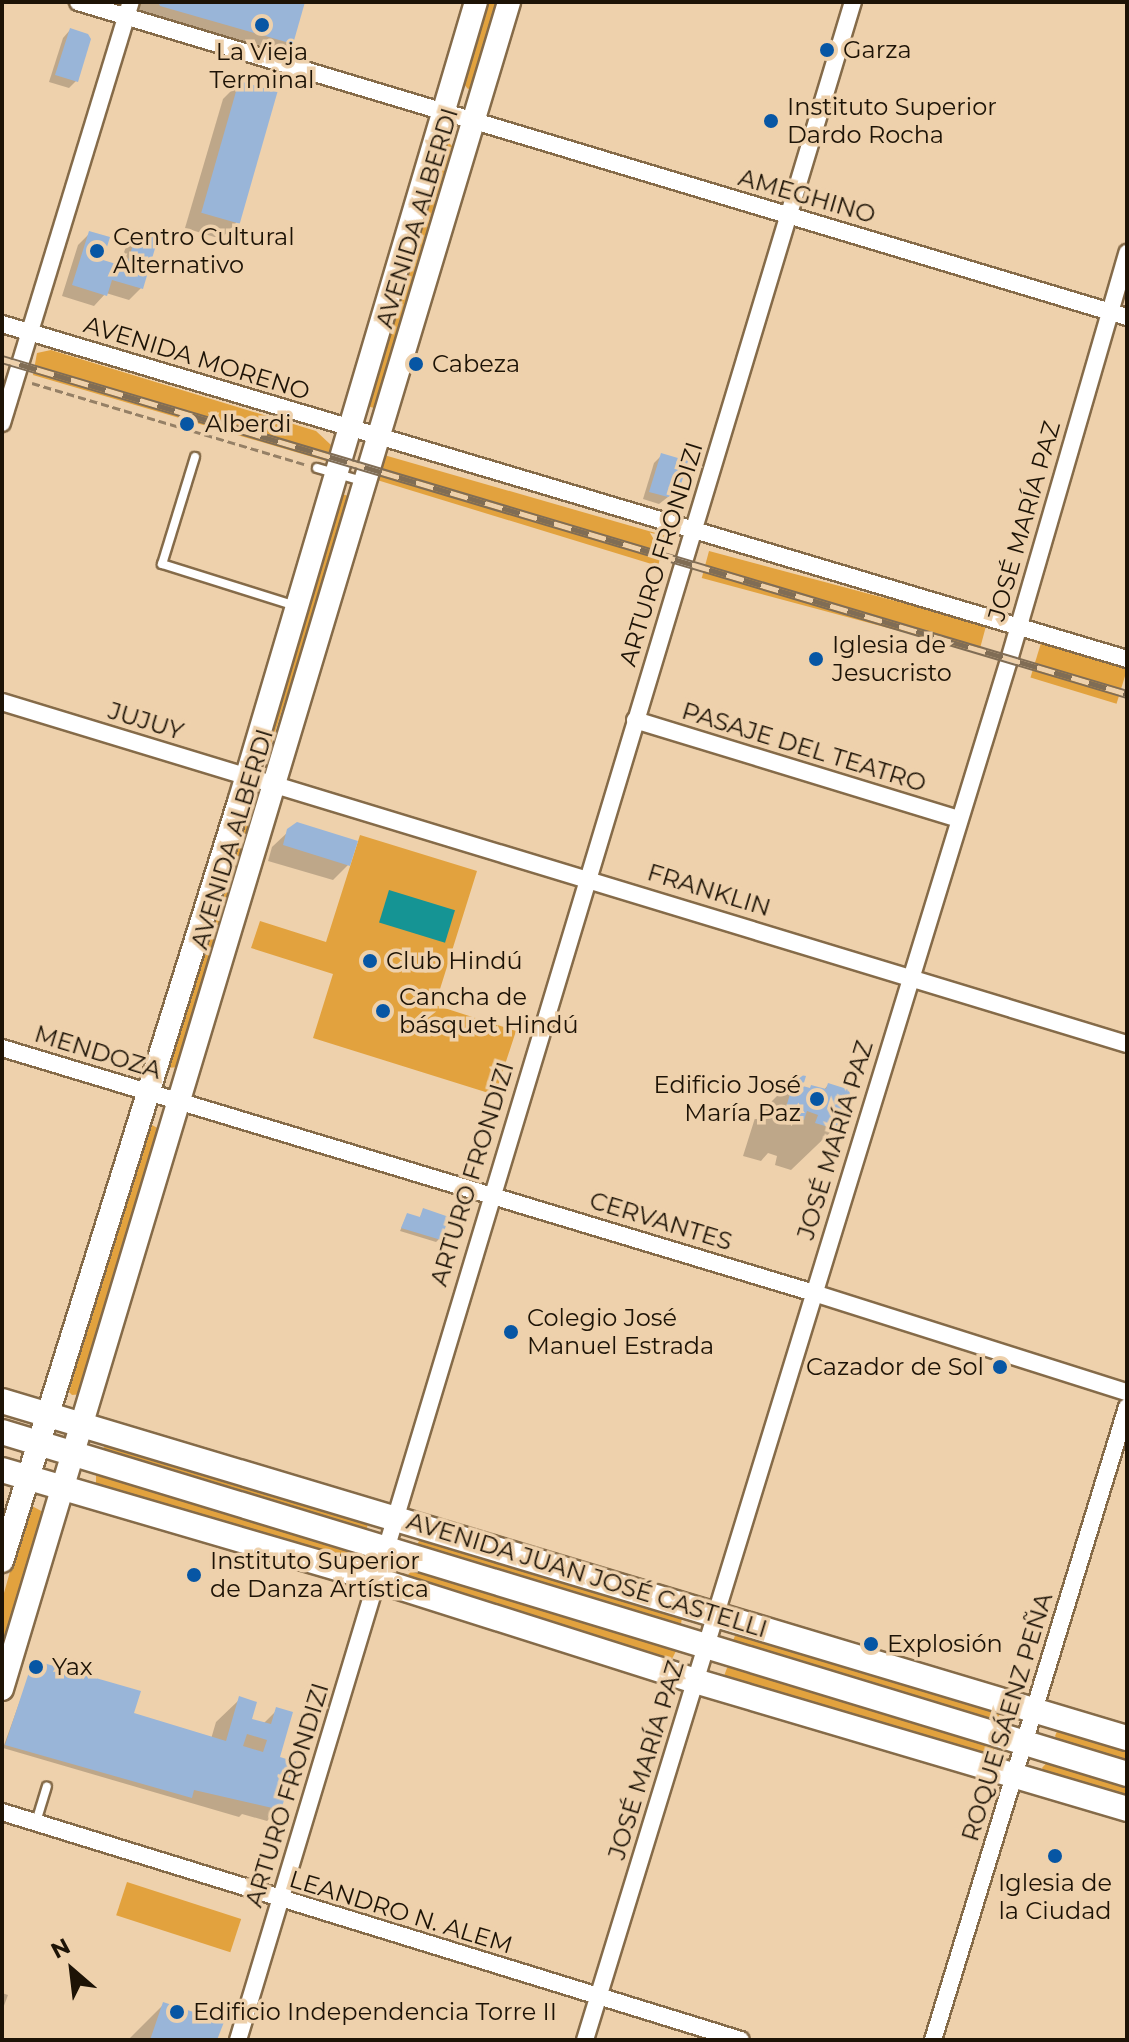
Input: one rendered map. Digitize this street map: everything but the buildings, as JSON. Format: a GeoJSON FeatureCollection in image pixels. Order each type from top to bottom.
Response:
{"type":"FeatureCollection","features":[{"type":"Feature","properties":{"kind":"main road","name":"AVENIDA ALBERDI"},"geometry":{"type":"LineString","coordinates":[[2,1561],[247,778],[297,606],[327,470],[350,430],[476,2]]}},
{"type":"Feature","properties":{"kind":"main road","name":"AVENIDA ALBERDI"},"geometry":{"type":"LineString","coordinates":[[2,1689],[509,2]]}},
{"type":"Feature","properties":{"kind":"main road","name":"AVENIDA JUAN JOSÉ CASTELLI"},"geometry":{"type":"LineString","coordinates":[[2,1401],[1127,1738]]}},
{"type":"Feature","properties":{"kind":"main road","name":"AVENIDA JUAN JOSÉ CASTELLI"},"geometry":{"type":"LineString","coordinates":[[2,1432],[1127,1774]]}},
{"type":"Feature","properties":{"kind":"main road"},"geometry":{"type":"LineString","coordinates":[[2,1470],[377,1580],[695,1681],[1127,1809]]}},
{"type":"Feature","properties":{"kind":"street","name":"AMEGHINO"},"geometry":{"type":"LineString","coordinates":[[78,2],[128,10],[443,110],[1127,317]]}},
{"type":"Feature","properties":{"kind":"street","name":"ARTURO FRONDIZI"},"geometry":{"type":"LineString","coordinates":[[238,2040],[490,1195],[853,2]]}},
{"type":"Feature","properties":{"kind":"street"},"geometry":{"type":"LineString","coordinates":[[2,423],[27,332],[128,10]]}},
{"type":"Feature","properties":{"kind":"street","name":"JOSÉ MARÍA PAZ"},"geometry":{"type":"LineString","coordinates":[[585,2040],[1019,625],[1127,253]]}},
{"type":"Feature","properties":{"kind":"street","name":"AVENIDA MORENO"},"geometry":{"type":"LineString","coordinates":[[2,324],[378,439],[1127,659]]}},
{"type":"Feature","properties":{"kind":"street","name":"JUJUY"},"geometry":{"type":"LineString","coordinates":[[2,702],[275,786]]}},
{"type":"Feature","properties":{"kind":"street","name":"PASAJE DEL TEATRO"},"geometry":{"type":"LineString","coordinates":[[635,720],[958,819]]}},
{"type":"Feature","properties":{"kind":"street","name":"FRANKLIN"},"geometry":{"type":"LineString","coordinates":[[275,786],[588,878],[1127,1044]]}},
{"type":"Feature","properties":{"kind":"street","name":"MENDOZA"},"geometry":{"type":"LineString","coordinates":[[2,1048],[179,1102]]}},
{"type":"Feature","properties":{"kind":"street","name":"CERVANTES"},"geometry":{"type":"LineString","coordinates":[[179,1102],[814,1293],[1127,1392]]}},
{"type":"Feature","properties":{"kind":"street","name":"ROQUE SÁENZ PEÑA"},"geometry":{"type":"LineString","coordinates":[[933,2040],[1127,1407]]}},
{"type":"Feature","properties":{"kind":"street","name":"LEANDRO N. ALEM"},"geometry":{"type":"LineString","coordinates":[[2,1812],[741,2040]]}},
{"type":"Feature","properties":{"kind":"lane"},"geometry":{"type":"LineString","coordinates":[[195,457],[162,564],[297,606]]}},
{"type":"Feature","properties":{"kind":"lane"},"geometry":{"type":"LineString","coordinates":[[327,470],[364,482]]}},
{"type":"Feature","properties":{"kind":"lane"},"geometry":{"type":"LineString","coordinates":[[36,1823],[47,1787]]}},
{"type":"Feature","properties":{"kind":"path"},"geometry":{"type":"LineString","coordinates":[[16,376],[38,386],[327,470]]}},
{"type":"Feature","properties":{"kind":"shaded area"},"geometry":{"type":"Polygon","coordinates":[[[488,2],[501,2],[472,88],[468,89],[463,83],[488,2]]]}},
{"type":"Feature","properties":{"kind":"shaded area"},"geometry":{"type":"Polygon","coordinates":[[[449,143],[455,149],[380,402],[374,408],[367,406],[444,146],[449,143]]]}},
{"type":"Feature","properties":{"kind":"shaded area"},"geometry":{"type":"Polygon","coordinates":[[[51,350],[316,431],[331,445],[326,461],[33,375],[37,353],[51,350]]]}},
{"type":"Feature","properties":{"kind":"shaded area"},"geometry":{"type":"Polygon","coordinates":[[[384,455],[666,536],[658,566],[377,480],[384,455]]]}},
{"type":"Feature","properties":{"kind":"shaded area"},"geometry":{"type":"Polygon","coordinates":[[[339,493],[351,497],[271,745],[258,741],[339,493]]]}},
{"type":"Feature","properties":{"kind":"shaded area"},"geometry":{"type":"Polygon","coordinates":[[[709,551],[986,625],[979,652],[702,578],[709,551]]]}},
{"type":"Feature","properties":{"kind":"shaded area"},"geometry":{"type":"Polygon","coordinates":[[[1041,643],[1127,669],[1117,704],[1030,677],[1041,643]]]}},
{"type":"Feature","properties":{"kind":"shaded area"},"geometry":{"type":"Polygon","coordinates":[[[244,818],[254,821],[178,1067],[168,1068],[166,1064],[244,818]]]}},
{"type":"Feature","properties":{"kind":"shaded area","name":"Club Hindú"},"geometry":{"type":"Polygon","coordinates":[[[360,835],[477,871],[435,1005],[516,1031],[495,1095],[313,1038],[333,974],[251,948],[260,921],[326,942],[360,835]]]}},
{"type":"Feature","properties":{"kind":"shaded area"},"geometry":{"type":"Polygon","coordinates":[[[152,1125],[163,1131],[83,1394],[72,1395],[69,1392],[147,1128],[152,1125]]]}},
{"type":"Feature","properties":{"kind":"shaded area"},"geometry":{"type":"Polygon","coordinates":[[[109,1443],[368,1520],[367,1529],[364,1532],[105,1453],[102,1449],[109,1443]]]}},
{"type":"Feature","properties":{"kind":"shaded area"},"geometry":{"type":"Polygon","coordinates":[[[96,1475],[358,1552],[359,1562],[96,1486],[96,1475]]]}},
{"type":"Feature","properties":{"kind":"shaded area"},"geometry":{"type":"Polygon","coordinates":[[[32,1506],[45,1513],[2,1660],[2,1600],[28,1508],[32,1506]]]}},
{"type":"Feature","properties":{"kind":"shaded area"},"geometry":{"type":"Polygon","coordinates":[[[425,1537],[682,1617],[681,1624],[677,1627],[421,1550],[417,1545],[425,1537]]]}},
{"type":"Feature","properties":{"kind":"shaded area"},"geometry":{"type":"Polygon","coordinates":[[[414,1568],[670,1645],[676,1651],[672,1659],[664,1661],[409,1581],[407,1576],[414,1568]]]}},
{"type":"Feature","properties":{"kind":"shaded area"},"geometry":{"type":"Polygon","coordinates":[[[736,1633],[1000,1712],[998,1721],[993,1723],[737,1646],[733,1641],[736,1633]]]}},
{"type":"Feature","properties":{"kind":"shaded area"},"geometry":{"type":"Polygon","coordinates":[[[732,1665],[990,1745],[994,1748],[992,1755],[728,1680],[724,1676],[732,1665]]]}},
{"type":"Feature","properties":{"kind":"shaded area"},"geometry":{"type":"Polygon","coordinates":[[[1058,1729],[1127,1746],[1127,1762],[1059,1742],[1055,1736],[1058,1729]]]}},
{"type":"Feature","properties":{"kind":"shaded area"},"geometry":{"type":"Polygon","coordinates":[[[1050,1759],[1127,1784],[1127,1798],[1045,1773],[1042,1768],[1050,1759]]]}},
{"type":"Feature","properties":{"kind":"shaded area"},"geometry":{"type":"Polygon","coordinates":[[[127,1882],[241,1919],[230,1952],[116,1915],[127,1882]]]}},
{"type":"Feature","properties":{"kind":"water"},"geometry":{"type":"Polygon","coordinates":[[[389,890],[455,910],[445,943],[379,923],[389,890]]]}},
{"type":"Feature","properties":{"kind":"railway"},"geometry":{"type":"LineString","coordinates":[[2,359],[1127,694]]}},
{"type":"Feature","properties":{"kind":"place","name":"La Vieja Terminal"},"geometry":{"type":"Point","coordinates":[262,25]}},
{"type":"Feature","properties":{"kind":"place","name":"Garza"},"geometry":{"type":"Point","coordinates":[827,50]}},
{"type":"Feature","properties":{"kind":"place","name":"Instituto Superior Dardo Rocha"},"geometry":{"type":"Point","coordinates":[771,121]}},
{"type":"Feature","properties":{"kind":"place","name":"Centro Cultural Alternativo"},"geometry":{"type":"Point","coordinates":[97,251]}},
{"type":"Feature","properties":{"kind":"place","name":"Cabeza"},"geometry":{"type":"Point","coordinates":[416,364]}},
{"type":"Feature","properties":{"kind":"place","name":"Alberdi"},"geometry":{"type":"Point","coordinates":[187,424]}},
{"type":"Feature","properties":{"kind":"place","name":"Iglesia de Jesucristo"},"geometry":{"type":"Point","coordinates":[816,659]}},
{"type":"Feature","properties":{"kind":"place","name":"Club Hindú"},"geometry":{"type":"Point","coordinates":[370,961]}},
{"type":"Feature","properties":{"kind":"place","name":"Cancha de básquet Hindú"},"geometry":{"type":"Point","coordinates":[383,1011]}},
{"type":"Feature","properties":{"kind":"place","name":"Edificio José María Paz"},"geometry":{"type":"Point","coordinates":[817,1099]}},
{"type":"Feature","properties":{"kind":"place","name":"Colegio José Manuel Estrada"},"geometry":{"type":"Point","coordinates":[511,1332]}},
{"type":"Feature","properties":{"kind":"place","name":"Cazador de Sol"},"geometry":{"type":"Point","coordinates":[1000,1367]}},
{"type":"Feature","properties":{"kind":"place","name":"Instituto Superior de Danza Artística"},"geometry":{"type":"Point","coordinates":[194,1575]}},
{"type":"Feature","properties":{"kind":"place","name":"Explosión"},"geometry":{"type":"Point","coordinates":[871,1644]}},
{"type":"Feature","properties":{"kind":"place","name":"Yax"},"geometry":{"type":"Point","coordinates":[36,1667]}},
{"type":"Feature","properties":{"kind":"place","name":"Iglesia de la Ciudad"},"geometry":{"type":"Point","coordinates":[1055,1856]}},
{"type":"Feature","properties":{"kind":"place","name":"Edificio Independencia Torre II"},"geometry":{"type":"Point","coordinates":[177,2012]}}]}
